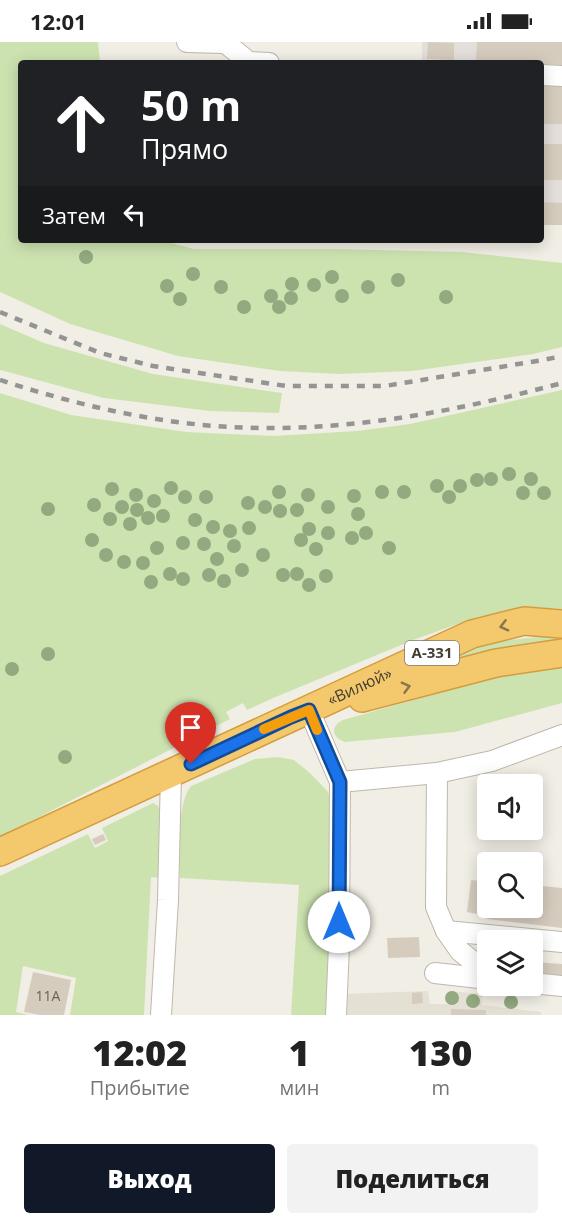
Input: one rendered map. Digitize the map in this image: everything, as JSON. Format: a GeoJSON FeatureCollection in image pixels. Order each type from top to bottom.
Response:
{"type":"FeatureCollection","features":[{"type":"Feature","properties":{"kind":"highway","name":"«Вилюй»"},"geometry":{"type":"LineString","coordinates":[[0,852],[472,634],[525,621],[562,624]]}},
{"type":"Feature","properties":{"kind":"highway"},"geometry":{"type":"LineString","coordinates":[[309,710],[396,690],[496,663],[562,653]]}},
{"type":"Feature","properties":{"kind":"street"},"geometry":{"type":"LineString","coordinates":[[187,42],[224,42],[248,60]]}},
{"type":"Feature","properties":{"kind":"street"},"geometry":{"type":"LineString","coordinates":[[544,75],[562,76]]}},
{"type":"Feature","properties":{"kind":"street"},"geometry":{"type":"LineString","coordinates":[[309,710],[340,782],[339,946],[336,1015]]}},
{"type":"Feature","properties":{"kind":"street"},"geometry":{"type":"LineString","coordinates":[[340,782],[436,773],[492,761],[562,735]]}},
{"type":"Feature","properties":{"kind":"street"},"geometry":{"type":"LineString","coordinates":[[161,1015],[168,900],[171,773]]}},
{"type":"Feature","properties":{"kind":"street"},"geometry":{"type":"LineString","coordinates":[[436,773],[435,907],[446,931],[460,951],[477,967]]}},
{"type":"Feature","properties":{"kind":"street"},"geometry":{"type":"LineString","coordinates":[[446,931],[562,942]]}},
{"type":"Feature","properties":{"kind":"street"},"geometry":{"type":"LineString","coordinates":[[435,973],[477,976]]}},
{"type":"Feature","properties":{"kind":"street"},"geometry":{"type":"LineString","coordinates":[[543,985],[562,986]]}},
{"type":"Feature","properties":{"kind":"shaded area"},"geometry":{"type":"Polygon","coordinates":[[[422,42],[562,42],[562,225],[544,225],[544,60],[422,60],[422,42]]]}},
{"type":"Feature","properties":{"kind":"shaded area"},"geometry":{"type":"Polygon","coordinates":[[[428,991],[430,1004],[448,1004],[449,991],[477,993],[477,996],[483,996],[482,1005],[541,1012],[541,1015],[341,1015],[341,994],[428,991]]]}},
{"type":"Feature","properties":{"kind":"green space"},"geometry":{"type":"Polygon","coordinates":[[[0,42],[98,42],[100,60],[18,60],[18,243],[171,243],[194,249],[462,252],[562,263],[562,347],[533,354],[412,371],[339,374],[280,371],[178,356],[70,324],[0,292],[0,42]]]}},
{"type":"Feature","properties":{"kind":"green space"},"geometry":{"type":"Polygon","coordinates":[[[0,324],[44,343],[153,374],[282,393],[279,413],[210,411],[104,398],[0,370],[0,324]]]}},
{"type":"Feature","properties":{"kind":"green space"},"geometry":{"type":"Polygon","coordinates":[[[562,390],[562,609],[533,607],[477,617],[413,640],[247,710],[243,703],[226,712],[230,719],[0,837],[0,393],[71,415],[186,432],[274,436],[357,431],[410,424],[562,390]]]}},
{"type":"Feature","properties":{"kind":"green space"},"geometry":{"type":"Polygon","coordinates":[[[542,637],[562,639],[562,641],[422,672],[447,658],[474,648],[507,640],[542,637]]]}},
{"type":"Feature","properties":{"kind":"green space"},"geometry":{"type":"Polygon","coordinates":[[[562,667],[562,703],[455,732],[345,742],[337,738],[334,732],[336,725],[343,720],[513,672],[562,667]]]}},
{"type":"Feature","properties":{"kind":"green space"},"geometry":{"type":"Polygon","coordinates":[[[278,757],[294,760],[328,792],[335,822],[329,1015],[291,1015],[299,885],[180,878],[181,817],[186,794],[191,786],[255,759],[278,757]]]}},
{"type":"Feature","properties":{"kind":"green space"},"geometry":{"type":"Polygon","coordinates":[[[153,803],[158,806],[162,814],[162,878],[151,877],[144,1015],[70,1015],[76,978],[23,966],[16,1012],[29,1015],[0,1015],[0,876],[88,834],[95,848],[108,841],[102,828],[153,803]]]}},
{"type":"Feature","properties":{"kind":"building"},"geometry":{"type":"Polygon","coordinates":[[[428,42],[454,43],[454,60],[427,59],[428,42]]]}},
{"type":"Feature","properties":{"kind":"building"},"geometry":{"type":"Polygon","coordinates":[[[477,42],[562,42],[562,65],[544,64],[544,60],[476,60],[477,42]]]}},
{"type":"Feature","properties":{"kind":"building"},"geometry":{"type":"Polygon","coordinates":[[[544,85],[562,85],[562,124],[544,124],[544,85]]]}},
{"type":"Feature","properties":{"kind":"building"},"geometry":{"type":"Polygon","coordinates":[[[544,144],[562,144],[562,180],[544,180],[544,144]]]}},
{"type":"Feature","properties":{"kind":"building"},"geometry":{"type":"Polygon","coordinates":[[[544,202],[562,203],[562,225],[544,225],[544,202]]]}},
{"type":"Feature","properties":{"kind":"building"},"geometry":{"type":"Polygon","coordinates":[[[103,834],[106,840],[95,845],[92,839],[103,834]]]}},
{"type":"Feature","properties":{"kind":"building"},"geometry":{"type":"Polygon","coordinates":[[[471,880],[477,881],[477,914],[467,912],[471,880]]]}},
{"type":"Feature","properties":{"kind":"building"},"geometry":{"type":"Polygon","coordinates":[[[543,886],[562,888],[562,928],[487,919],[543,918],[543,886]]]}},
{"type":"Feature","properties":{"kind":"building"},"geometry":{"type":"Polygon","coordinates":[[[419,937],[420,957],[388,958],[387,938],[419,937]]]}},
{"type":"Feature","properties":{"kind":"building"},"geometry":{"type":"Polygon","coordinates":[[[543,963],[562,964],[562,977],[543,976],[543,963]]]}},
{"type":"Feature","properties":{"kind":"building"},"geometry":{"type":"Polygon","coordinates":[[[33,972],[71,980],[64,1015],[24,1012],[33,972]]]}},
{"type":"Feature","properties":{"kind":"building"},"geometry":{"type":"Polygon","coordinates":[[[422,992],[423,1003],[412,1004],[412,993],[422,992]]]}},
{"type":"Feature","properties":{"kind":"building"},"geometry":{"type":"Polygon","coordinates":[[[451,1009],[486,1010],[486,1015],[451,1015],[451,1009]]]}},
{"type":"Feature","properties":{"kind":"railway"},"geometry":{"type":"LineString","coordinates":[[0,312],[100,353],[153,366],[286,386],[385,386],[562,356]]}},
{"type":"Feature","properties":{"kind":"railway"},"geometry":{"type":"LineString","coordinates":[[0,380],[56,397],[143,417],[201,425],[273,428],[315,427],[398,418],[480,403],[562,383]]}},
{"type":"Feature","properties":{"kind":"slow traffic"},"geometry":{"type":"LineString","coordinates":[[264,729],[309,710],[317,730]]}},
{"type":"Feature","properties":{"kind":"route"},"geometry":{"type":"LineString","coordinates":[[191,764],[309,710],[340,782],[339,922]]}}]}
